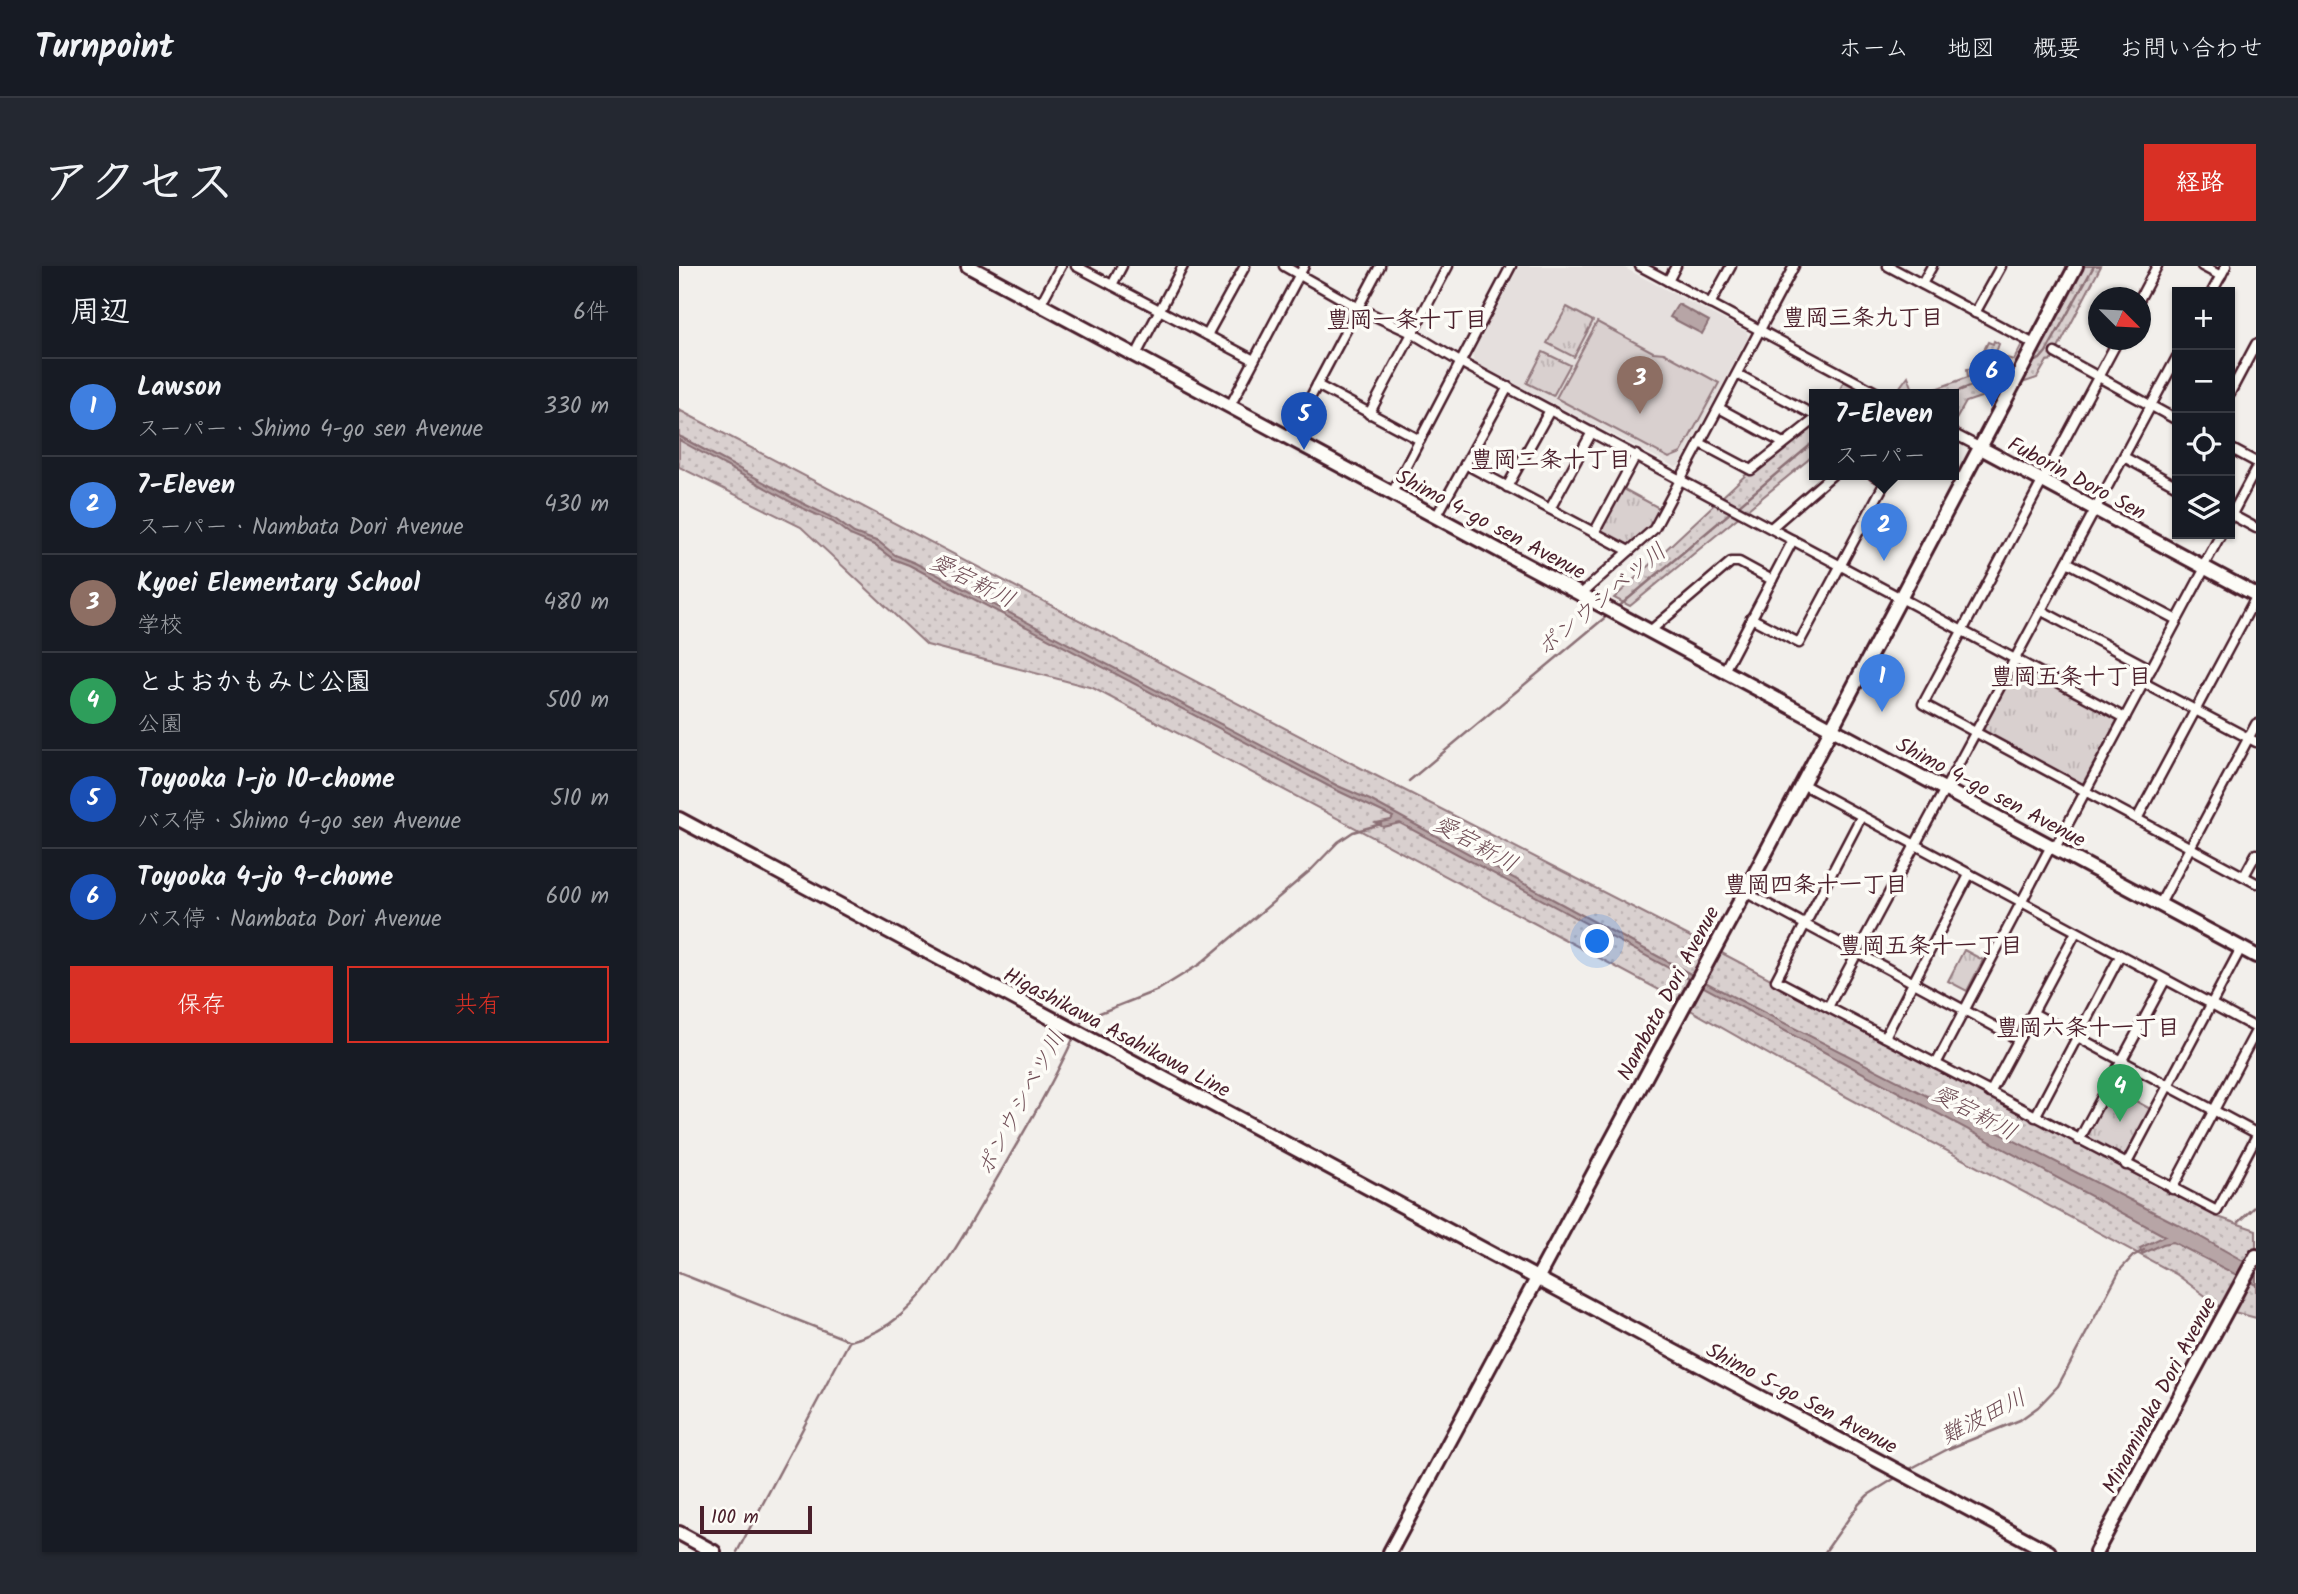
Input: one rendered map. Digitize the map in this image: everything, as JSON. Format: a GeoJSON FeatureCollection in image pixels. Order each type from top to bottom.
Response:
{"type":"FeatureCollection","features":[{"type":"Feature","properties":{"kind":"street","name":"Shimo 4-go sen Avenue"},"geometry":{"type":"LineString","coordinates":[[968,266],[2256,956]]}},
{"type":"Feature","properties":{"kind":"street"},"geometry":{"type":"LineString","coordinates":[[1040,305],[1061,266]]}},
{"type":"Feature","properties":{"kind":"street"},"geometry":{"type":"LineString","coordinates":[[1076,266],[1254,360]]}},
{"type":"Feature","properties":{"kind":"street"},"geometry":{"type":"LineString","coordinates":[[1112,285],[1122,266]]}},
{"type":"Feature","properties":{"kind":"street"},"geometry":{"type":"LineString","coordinates":[[1136,355],[1183,266]]}},
{"type":"Feature","properties":{"kind":"street"},"geometry":{"type":"LineString","coordinates":[[1207,335],[1245,266]]}},
{"type":"Feature","properties":{"kind":"street"},"geometry":{"type":"LineString","coordinates":[[1284,266],[1302,270],[1358,308],[1412,333],[1460,362],[2125,718]]}},
{"type":"Feature","properties":{"kind":"street"},"geometry":{"type":"LineString","coordinates":[[1289,438],[1380,266]]}},
{"type":"Feature","properties":{"kind":"street"},"geometry":{"type":"LineString","coordinates":[[1369,414],[1448,266]]}},
{"type":"Feature","properties":{"kind":"street"},"geometry":{"type":"LineString","coordinates":[[1392,493],[1511,266]]}},
{"type":"Feature","properties":{"kind":"street"},"geometry":{"type":"LineString","coordinates":[[1640,266],[1870,389]]}},
{"type":"Feature","properties":{"kind":"street"},"geometry":{"type":"LineString","coordinates":[[1668,281],[1676,266]]}},
{"type":"Feature","properties":{"kind":"street"},"geometry":{"type":"LineString","coordinates":[[1710,304],[1731,266]]}},
{"type":"Feature","properties":{"kind":"street"},"geometry":{"type":"LineString","coordinates":[[1581,594],[1654,529],[1794,266]]}},
{"type":"Feature","properties":{"kind":"street"},"geometry":{"type":"LineString","coordinates":[[1888,266],[1975,313],[2032,349]]}},
{"type":"Feature","properties":{"kind":"street"},"geometry":{"type":"LineString","coordinates":[[1923,284],[1933,266]]}},
{"type":"Feature","properties":{"kind":"street"},"geometry":{"type":"LineString","coordinates":[[1975,313],[2001,266]]}},
{"type":"Feature","properties":{"kind":"street","name":"Nambata Dori Avenue"},"geometry":{"type":"LineString","coordinates":[[1390,1552],[1745,892],[2076,266]]}},
{"type":"Feature","properties":{"kind":"street"},"geometry":{"type":"LineString","coordinates":[[2146,287],[2157,266]]}},
{"type":"Feature","properties":{"kind":"street"},"geometry":{"type":"LineString","coordinates":[[2202,266],[2221,276]]}},
{"type":"Feature","properties":{"kind":"street"},"geometry":{"type":"LineString","coordinates":[[2215,287],[2226,266]]}},
{"type":"Feature","properties":{"kind":"street"},"geometry":{"type":"LineString","coordinates":[[1230,406],[1302,270]]}},
{"type":"Feature","properties":{"kind":"street"},"geometry":{"type":"LineString","coordinates":[[2235,384],[2256,344]]}},
{"type":"Feature","properties":{"kind":"street"},"geometry":{"type":"LineString","coordinates":[[2112,350],[1923,704],[2256,883]]}},
{"type":"Feature","properties":{"kind":"street"},"geometry":{"type":"LineString","coordinates":[[2055,353],[2172,417]]}},
{"type":"Feature","properties":{"kind":"street"},"geometry":{"type":"LineString","coordinates":[[1828,1007],[2172,366]]}},
{"type":"Feature","properties":{"kind":"street"},"geometry":{"type":"LineString","coordinates":[[1737,374],[1809,415]]}},
{"type":"Feature","properties":{"kind":"street"},"geometry":{"type":"LineString","coordinates":[[1317,385],[1420,440]]}},
{"type":"Feature","properties":{"kind":"street"},"geometry":{"type":"LineString","coordinates":[[1436,517],[1507,387]]}},
{"type":"Feature","properties":{"kind":"street"},"geometry":{"type":"LineString","coordinates":[[1719,408],[1783,443]]}},
{"type":"Feature","properties":{"kind":"street"},"geometry":{"type":"LineString","coordinates":[[1507,487],[1550,410]]}},
{"type":"Feature","properties":{"kind":"street"},"geometry":{"type":"LineString","coordinates":[[1700,443],[1751,470],[1809,422]]}},
{"type":"Feature","properties":{"kind":"street"},"geometry":{"type":"LineString","coordinates":[[1550,509],[1592,432]]}},
{"type":"Feature","properties":{"kind":"street","name":"Fuborin Doro Sen"},"geometry":{"type":"LineString","coordinates":[[1959,437],[2256,596]]}},
{"type":"Feature","properties":{"kind":"street"},"geometry":{"type":"LineString","coordinates":[[2235,451],[2256,462]]}},
{"type":"Feature","properties":{"kind":"street"},"geometry":{"type":"LineString","coordinates":[[1594,533],[1636,455]]}},
{"type":"Feature","properties":{"kind":"street"},"geometry":{"type":"LineString","coordinates":[[2124,457],[2172,483]]}},
{"type":"Feature","properties":{"kind":"street"},"geometry":{"type":"LineString","coordinates":[[1465,464],[1629,551]]}},
{"type":"Feature","properties":{"kind":"street"},"geometry":{"type":"LineString","coordinates":[[2235,506],[2256,469]]}},
{"type":"Feature","properties":{"kind":"street"},"geometry":{"type":"LineString","coordinates":[[1771,528],[1826,480]]}},
{"type":"Feature","properties":{"kind":"street"},"geometry":{"type":"LineString","coordinates":[[1751,618],[1799,642],[1886,480]]}},
{"type":"Feature","properties":{"kind":"street"},"geometry":{"type":"LineString","coordinates":[[2235,518],[2256,528]]}},
{"type":"Feature","properties":{"kind":"street"},"geometry":{"type":"LineString","coordinates":[[1936,1065],[2022,902],[2086,792],[2218,539]]}},
{"type":"Feature","properties":{"kind":"street"},"geometry":{"type":"LineString","coordinates":[[1724,671],[1793,540]]}},
{"type":"Feature","properties":{"kind":"street"},"geometry":{"type":"LineString","coordinates":[[1650,631],[1731,562],[1739,562],[1772,580]]}},
{"type":"Feature","properties":{"kind":"street"},"geometry":{"type":"LineString","coordinates":[[2067,562],[2177,620]]}},
{"type":"Feature","properties":{"kind":"street"},"geometry":{"type":"LineString","coordinates":[[2137,819],[2256,596]]}},
{"type":"Feature","properties":{"kind":"street"},"geometry":{"type":"LineString","coordinates":[[2042,611],[2151,670]]}},
{"type":"Feature","properties":{"kind":"street"},"geometry":{"type":"LineString","coordinates":[[2144,683],[2252,740]]}},
{"type":"Feature","properties":{"kind":"street"},"geometry":{"type":"LineString","coordinates":[[2160,904],[2252,740],[2256,724]]}},
{"type":"Feature","properties":{"kind":"street"},"geometry":{"type":"LineString","coordinates":[[1802,785],[2256,1030],[2172,1189]]}},
{"type":"Feature","properties":{"kind":"street"},"geometry":{"type":"LineString","coordinates":[[1861,817],[1776,980],[2217,1211],[2256,1135],[2033,1013]]}},
{"type":"Feature","properties":{"kind":"street","name":"Higashikawa Asahikawa Line"},"geometry":{"type":"LineString","coordinates":[[679,819],[1537,1278]]}},
{"type":"Feature","properties":{"kind":"street"},"geometry":{"type":"LineString","coordinates":[[2244,876],[2256,854]]}},
{"type":"Feature","properties":{"kind":"street"},"geometry":{"type":"LineString","coordinates":[[1885,1037],[1969,875]]}},
{"type":"Feature","properties":{"kind":"street"},"geometry":{"type":"LineString","coordinates":[[1745,892],[2018,1040]]}},
{"type":"Feature","properties":{"kind":"street"},"geometry":{"type":"LineString","coordinates":[[1990,1093],[2076,932]]}},
{"type":"Feature","properties":{"kind":"street"},"geometry":{"type":"LineString","coordinates":[[2126,1165],[2241,948]]}},
{"type":"Feature","properties":{"kind":"street"},"geometry":{"type":"LineString","coordinates":[[2035,1117],[2120,956]]}},
{"type":"Feature","properties":{"kind":"street"},"geometry":{"type":"LineString","coordinates":[[2079,1140],[2165,980]]}},
{"type":"Feature","properties":{"kind":"street","name":"Minaminaka Dori Avenue"},"geometry":{"type":"LineString","coordinates":[[2096,1552],[2256,1255]]}},
{"type":"Feature","properties":{"kind":"street","name":"Shimo 5-go Sen Avenue"},"geometry":{"type":"LineString","coordinates":[[1537,1278],[2049,1552]]}},
{"type":"Feature","properties":{"kind":"street"},"geometry":{"type":"LineString","coordinates":[[679,1533],[714,1552]]}},
{"type":"Feature","properties":{"kind":"shaded area"},"geometry":{"type":"Polygon","coordinates":[[[1519,266],[1621,266],[1747,332],[1748,337],[1679,466],[1675,467],[1474,362],[1472,355],[1519,266]]]}},
{"type":"Feature","properties":{"kind":"shaded area"},"geometry":{"type":"Polygon","coordinates":[[[1678,304],[1709,321],[1702,334],[1670,317],[1678,304]]]}},
{"type":"Feature","properties":{"kind":"shaded area"},"geometry":{"type":"Polygon","coordinates":[[[679,436],[835,519],[854,533],[879,542],[895,555],[915,563],[1338,786],[1370,800],[1720,990],[2177,1224],[2256,1268],[2256,1285],[2173,1242],[2142,1254],[2140,1248],[2165,1236],[1400,823],[1383,827],[1376,823],[1391,820],[1393,817],[1336,790],[893,559],[874,545],[850,535],[833,522],[800,507],[679,440],[679,436]]]}},
{"type":"Feature","properties":{"kind":"green space"},"geometry":{"type":"Polygon","coordinates":[[[2076,266],[2101,266],[2052,360],[2047,361],[2037,378],[1966,402],[1959,414],[1959,389],[1935,389],[1968,377],[1967,369],[1975,368],[1988,342],[1999,344],[1995,355],[2014,360],[2023,342],[2035,344],[2076,266]]]}},
{"type":"Feature","properties":{"kind":"green space"},"geometry":{"type":"Polygon","coordinates":[[[1567,307],[1593,321],[1574,357],[1547,343],[1567,307]]]}},
{"type":"Feature","properties":{"kind":"green space"},"geometry":{"type":"Polygon","coordinates":[[[1597,322],[1653,352],[1664,353],[1719,383],[1681,453],[1669,458],[1556,398],[1597,322]]]}},
{"type":"Feature","properties":{"kind":"green space"},"geometry":{"type":"Polygon","coordinates":[[[1543,352],[1570,365],[1553,396],[1527,383],[1543,352]]]}},
{"type":"Feature","properties":{"kind":"green space"},"geometry":{"type":"Polygon","coordinates":[[[1908,376],[1913,389],[1898,389],[1908,376]]]}},
{"type":"Feature","properties":{"kind":"green space"},"geometry":{"type":"Polygon","coordinates":[[[1844,381],[1859,389],[1840,389],[1844,381]]]}},
{"type":"Feature","properties":{"kind":"green space"},"geometry":{"type":"Polygon","coordinates":[[[679,410],[1359,767],[1718,951],[2218,1217],[2256,1230],[2256,1318],[2223,1309],[2176,1274],[1791,1067],[1687,1008],[1682,1002],[1093,688],[927,645],[801,527],[679,467],[679,410]]]}},
{"type":"Feature","properties":{"kind":"green space"},"geometry":{"type":"Polygon","coordinates":[[[1809,424],[1809,459],[1630,606],[1614,598],[1751,470],[1809,424]]]}},
{"type":"Feature","properties":{"kind":"green space"},"geometry":{"type":"Polygon","coordinates":[[[1622,488],[1661,509],[1652,527],[1630,547],[1600,531],[1622,488]]]}},
{"type":"Feature","properties":{"kind":"green space"},"geometry":{"type":"Polygon","coordinates":[[[2018,664],[2118,719],[2082,785],[1981,733],[2018,664]]]}},
{"type":"Feature","properties":{"kind":"green space"},"geometry":{"type":"Polygon","coordinates":[[[1964,950],[1983,960],[1967,991],[1948,981],[1964,950]]]}},
{"type":"Feature","properties":{"kind":"green space"},"geometry":{"type":"Polygon","coordinates":[[[2112,1088],[2154,1111],[2127,1161],[2085,1141],[2112,1088]]]}},
{"type":"Feature","properties":{"kind":"waterway","name":"ポンウシベツ川"},"geometry":{"type":"LineString","coordinates":[[2029,363],[2040,359],[2046,352],[2094,266]]}},
{"type":"Feature","properties":{"kind":"waterway","name":"ポンウシベツ川"},"geometry":{"type":"LineString","coordinates":[[1959,391],[2016,368]]}},
{"type":"Feature","properties":{"kind":"waterway","name":"ポンウシベツ川"},"geometry":{"type":"LineString","coordinates":[[1616,609],[1809,446]]}},
{"type":"Feature","properties":{"kind":"waterway","name":"ポンウシベツ川"},"geometry":{"type":"LineString","coordinates":[[1409,781],[1608,615]]}},
{"type":"Feature","properties":{"kind":"waterway","name":"ポンウシベツ川"},"geometry":{"type":"LineString","coordinates":[[1078,1029],[1082,1020],[1158,990],[1200,964],[1312,869],[1338,842],[1353,832],[1381,824]]}},
{"type":"Feature","properties":{"kind":"waterway","name":"ポンウシベツ川"},"geometry":{"type":"LineString","coordinates":[[679,1273],[850,1341],[884,1328],[915,1301],[941,1270],[1036,1111],[1075,1035]]}},
{"type":"Feature","properties":{"kind":"waterway","name":"難波田川"},"geometry":{"type":"LineString","coordinates":[[2239,1222],[2256,1206]]}},
{"type":"Feature","properties":{"kind":"waterway","name":"難波田川"},"geometry":{"type":"LineString","coordinates":[[1908,1470],[1948,1449],[2020,1420],[2038,1407],[2058,1386],[2120,1270],[2133,1256],[2144,1250]]}},
{"type":"Feature","properties":{"kind":"waterway"},"geometry":{"type":"LineString","coordinates":[[737,1552],[849,1342]]}},
{"type":"Feature","properties":{"kind":"waterway","name":"難波田川"},"geometry":{"type":"LineString","coordinates":[[1825,1552],[1859,1504],[1868,1495],[1897,1477]]}},
{"type":"Feature","properties":{"kind":"place","name":"Toyooka 4-jo 9-chome"},"geometry":{"type":"Point","coordinates":[1992,407]}},
{"type":"Feature","properties":{"kind":"place","name":"Kyoei Elementary School"},"geometry":{"type":"Point","coordinates":[1640,414]}},
{"type":"Feature","properties":{"kind":"place","name":"Toyooka 1-jo 10-chome"},"geometry":{"type":"Point","coordinates":[1304,450]}},
{"type":"Feature","properties":{"kind":"place","name":"7-Eleven"},"geometry":{"type":"Point","coordinates":[1884,561]}},
{"type":"Feature","properties":{"kind":"place","name":"Lawson"},"geometry":{"type":"Point","coordinates":[1882,712]}},
{"type":"Feature","properties":{"kind":"place","name":"とよおかもみじ公園"},"geometry":{"type":"Point","coordinates":[2120,1122]}},
{"type":"Feature","properties":{"kind":"district","name":"豊岡三条九丁目"},"geometry":{"type":"Point","coordinates":[1863,317]}},
{"type":"Feature","properties":{"kind":"district","name":"豊岡一条十丁目"},"geometry":{"type":"Point","coordinates":[1407,319]}},
{"type":"Feature","properties":{"kind":"district","name":"豊岡二条十丁目"},"geometry":{"type":"Point","coordinates":[1551,459]}},
{"type":"Feature","properties":{"kind":"district","name":"豊岡五条十丁目"},"geometry":{"type":"Point","coordinates":[2071,676]}},
{"type":"Feature","properties":{"kind":"district","name":"豊岡四条十一丁目"},"geometry":{"type":"Point","coordinates":[1816,884]}},
{"type":"Feature","properties":{"kind":"district","name":"豊岡五条十一丁目"},"geometry":{"type":"Point","coordinates":[1931,945]}},
{"type":"Feature","properties":{"kind":"district","name":"豊岡六条十一丁目"},"geometry":{"type":"Point","coordinates":[2088,1027]}},
{"type":"Feature","properties":{"kind":"water label","name":"愛宕新川"},"geometry":{"type":"Point","coordinates":[973,580]}},
{"type":"Feature","properties":{"kind":"water label","name":"愛宕新川"},"geometry":{"type":"Point","coordinates":[1476,843]}},
{"type":"Feature","properties":{"kind":"water label","name":"愛宕新川"},"geometry":{"type":"Point","coordinates":[1975,1112]}}]}
